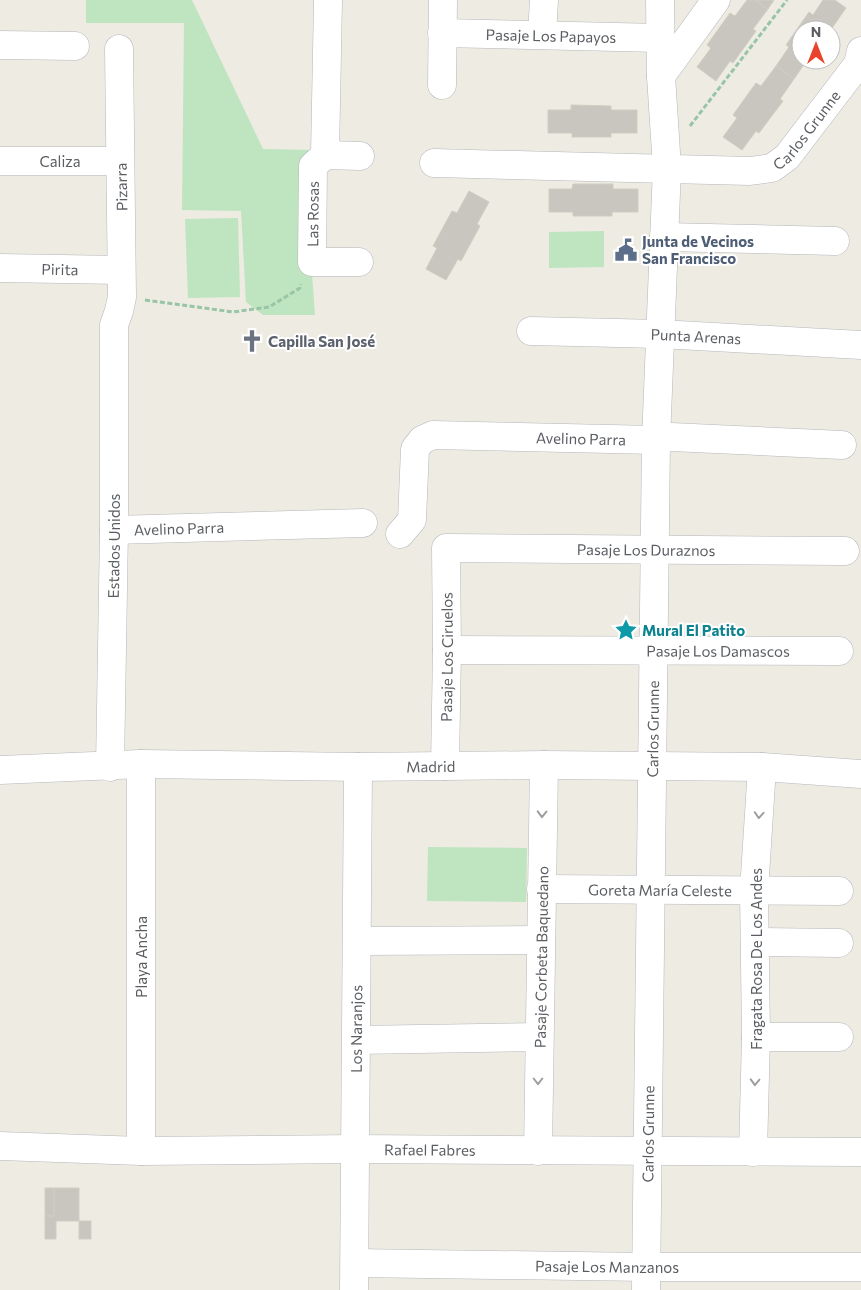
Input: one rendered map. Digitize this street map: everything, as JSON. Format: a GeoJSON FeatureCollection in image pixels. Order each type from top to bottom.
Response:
{"type":"FeatureCollection","features":[{"type":"Feature","properties":{"kind":"street"},"geometry":{"type":"LineString","coordinates":[[328,0],[325,155],[360,156]]}},
{"type":"Feature","properties":{"kind":"street"},"geometry":{"type":"LineString","coordinates":[[442,85],[443,0]]}},
{"type":"Feature","properties":{"kind":"street"},"geometry":{"type":"LineString","coordinates":[[542,36],[544,0]]}},
{"type":"Feature","properties":{"kind":"street","name":"Carlos Grunne"},"geometry":{"type":"LineString","coordinates":[[646,1278],[653,766],[652,651],[656,440],[667,168],[660,38],[660,0]]}},
{"type":"Feature","properties":{"kind":"street"},"geometry":{"type":"LineString","coordinates":[[662,76],[716,0]]}},
{"type":"Feature","properties":{"kind":"street","name":"Pasaje Los Papayos"},"geometry":{"type":"LineString","coordinates":[[442,33],[660,38]]}},
{"type":"Feature","properties":{"kind":"street"},"geometry":{"type":"LineString","coordinates":[[0,45],[75,46]]}},
{"type":"Feature","properties":{"kind":"street","name":"Pizarra"},"geometry":{"type":"LineString","coordinates":[[114,325],[122,297],[119,49]]}},
{"type":"Feature","properties":{"kind":"street","name":"Carlos Grunne"},"geometry":{"type":"LineString","coordinates":[[434,163],[750,171],[772,168],[788,157],[858,64],[861,52]]}},
{"type":"Feature","properties":{"kind":"street","name":"Las Rosas"},"geometry":{"type":"LineString","coordinates":[[325,155],[313,166],[312,262],[359,262]]}},
{"type":"Feature","properties":{"kind":"street","name":"Caliza"},"geometry":{"type":"LineString","coordinates":[[0,161],[120,161]]}},
{"type":"Feature","properties":{"kind":"street"},"geometry":{"type":"LineString","coordinates":[[664,237],[835,241]]}},
{"type":"Feature","properties":{"kind":"street","name":"Pirita"},"geometry":{"type":"LineString","coordinates":[[0,268],[121,270]]}},
{"type":"Feature","properties":{"kind":"street","name":"Estados Unidos"},"geometry":{"type":"LineString","coordinates":[[110,766],[114,530],[114,325]]}},
{"type":"Feature","properties":{"kind":"street","name":"Punta Arenas"},"geometry":{"type":"LineString","coordinates":[[531,331],[660,334],[861,345]]}},
{"type":"Feature","properties":{"kind":"street","name":"Avelino Parra"},"geometry":{"type":"LineString","coordinates":[[400,534],[412,520],[415,449],[422,440],[433,435],[656,440],[671,437],[842,445]]}},
{"type":"Feature","properties":{"kind":"street","name":"Avelino Parra"},"geometry":{"type":"LineString","coordinates":[[114,530],[364,523]]}},
{"type":"Feature","properties":{"kind":"street","name":"Pasaje Los Duraznos"},"geometry":{"type":"LineString","coordinates":[[446,548],[845,551]]}},
{"type":"Feature","properties":{"kind":"street","name":"Pasaje Los Ciruelos"},"geometry":{"type":"LineString","coordinates":[[445,766],[446,548]]}},
{"type":"Feature","properties":{"kind":"street","name":"Pasaje Los Damascos"},"geometry":{"type":"LineString","coordinates":[[447,650],[839,651]]}},
{"type":"Feature","properties":{"kind":"street","name":"Madrid"},"geometry":{"type":"LineString","coordinates":[[0,770],[141,764],[358,767],[544,765],[762,766],[861,774]]}},
{"type":"Feature","properties":{"kind":"street","name":"Playa Ancha"},"geometry":{"type":"LineString","coordinates":[[141,764],[141,1151]]}},
{"type":"Feature","properties":{"kind":"street","name":"Pasaje Corbeta Baquedano"},"geometry":{"type":"LineString","coordinates":[[538,1151],[544,765]]}},
{"type":"Feature","properties":{"kind":"street","name":"Fragata Rosa De Los Andes"},"geometry":{"type":"LineString","coordinates":[[752,1152],[756,1037],[754,891],[762,766]]}},
{"type":"Feature","properties":{"kind":"street","name":"Los Naranjos"},"geometry":{"type":"LineString","coordinates":[[354,1290],[358,767]]}},
{"type":"Feature","properties":{"kind":"street","name":"Goreta María Celeste"},"geometry":{"type":"LineString","coordinates":[[541,888],[839,891]]}},
{"type":"Feature","properties":{"kind":"street"},"geometry":{"type":"LineString","coordinates":[[357,941],[541,940]]}},
{"type":"Feature","properties":{"kind":"street"},"geometry":{"type":"LineString","coordinates":[[755,942],[839,943]]}},
{"type":"Feature","properties":{"kind":"street"},"geometry":{"type":"LineString","coordinates":[[357,1040],[539,1037]]}},
{"type":"Feature","properties":{"kind":"street"},"geometry":{"type":"LineString","coordinates":[[756,1037],[838,1037]]}},
{"type":"Feature","properties":{"kind":"street","name":"Rafael Fabres"},"geometry":{"type":"LineString","coordinates":[[0,1146],[141,1151],[355,1149],[861,1152]]}},
{"type":"Feature","properties":{"kind":"street","name":"Pasaje Los Manzanos"},"geometry":{"type":"LineString","coordinates":[[355,1263],[646,1278],[861,1267]]}},
{"type":"Feature","properties":{"kind":"path"},"geometry":{"type":"LineString","coordinates":[[688,128],[787,0]]}},
{"type":"Feature","properties":{"kind":"path"},"geometry":{"type":"LineString","coordinates":[[122,297],[233,312],[269,307],[300,288]]}},
{"type":"Feature","properties":{"kind":"green space"},"geometry":{"type":"Polygon","coordinates":[[[86,0],[192,0],[263,149],[314,150],[312,274],[315,315],[263,315],[246,302],[241,211],[182,210],[184,23],[86,23],[86,0]]]}},
{"type":"Feature","properties":{"kind":"green space"},"geometry":{"type":"Polygon","coordinates":[[[238,218],[240,297],[188,298],[185,219],[238,218]]]}},
{"type":"Feature","properties":{"kind":"green space"},"geometry":{"type":"Polygon","coordinates":[[[604,231],[604,267],[549,268],[549,232],[604,231]]]}},
{"type":"Feature","properties":{"kind":"green space"},"geometry":{"type":"Polygon","coordinates":[[[428,847],[527,848],[526,902],[427,901],[428,847]]]}},
{"type":"Feature","properties":{"kind":"building"},"geometry":{"type":"Polygon","coordinates":[[[747,0],[755,0],[768,9],[753,29],[756,31],[733,63],[730,61],[716,81],[697,67],[711,48],[707,45],[730,13],[735,16],[747,0]]]}},
{"type":"Feature","properties":{"kind":"building"},"geometry":{"type":"Polygon","coordinates":[[[755,0],[774,0],[768,9],[755,0]]]}},
{"type":"Feature","properties":{"kind":"building"},"geometry":{"type":"Polygon","coordinates":[[[823,0],[835,0],[846,8],[838,20],[803,20],[809,12],[813,15],[823,0]]]}},
{"type":"Feature","properties":{"kind":"building"},"geometry":{"type":"Polygon","coordinates":[[[791,38],[791,70],[800,70],[794,79],[776,66],[789,47],[786,45],[791,38]]]}},
{"type":"Feature","properties":{"kind":"building"},"geometry":{"type":"Polygon","coordinates":[[[776,66],[794,79],[780,99],[783,101],[759,133],[756,131],[742,150],[723,137],[737,118],[733,115],[756,83],[761,86],[776,66]]]}},
{"type":"Feature","properties":{"kind":"building"},"geometry":{"type":"Polygon","coordinates":[[[571,105],[611,106],[611,110],[637,110],[637,133],[611,133],[611,137],[572,137],[572,133],[548,133],[548,110],[571,110],[571,105]]]}},
{"type":"Feature","properties":{"kind":"building"},"geometry":{"type":"Polygon","coordinates":[[[573,184],[613,184],[613,189],[638,189],[638,212],[612,212],[612,216],[573,216],[573,212],[549,212],[549,189],[572,189],[573,184]]]}},
{"type":"Feature","properties":{"kind":"building"},"geometry":{"type":"Polygon","coordinates":[[[469,191],[489,202],[477,224],[480,226],[461,261],[458,259],[446,280],[426,269],[437,248],[433,246],[452,211],[457,213],[469,191]]]}},
{"type":"Feature","properties":{"kind":"building"},"geometry":{"type":"Polygon","coordinates":[[[45,1188],[54,1188],[54,1216],[45,1216],[45,1188]]]}},
{"type":"Feature","properties":{"kind":"building"},"geometry":{"type":"Polygon","coordinates":[[[54,1188],[79,1188],[79,1221],[56,1221],[56,1239],[45,1239],[45,1216],[54,1216],[54,1188]]]}},
{"type":"Feature","properties":{"kind":"building"},"geometry":{"type":"Polygon","coordinates":[[[79,1221],[91,1221],[91,1239],[79,1239],[79,1221]]]}},
{"type":"Feature","properties":{"kind":"place","name":"Junta de Vecinos San Francisco"},"geometry":{"type":"Point","coordinates":[626,250]}},
{"type":"Feature","properties":{"kind":"place","name":"Capilla San José"},"geometry":{"type":"Point","coordinates":[252,341]}},
{"type":"Feature","properties":{"kind":"place","name":"Mural El Patito"},"geometry":{"type":"Point","coordinates":[626,630]}}]}
